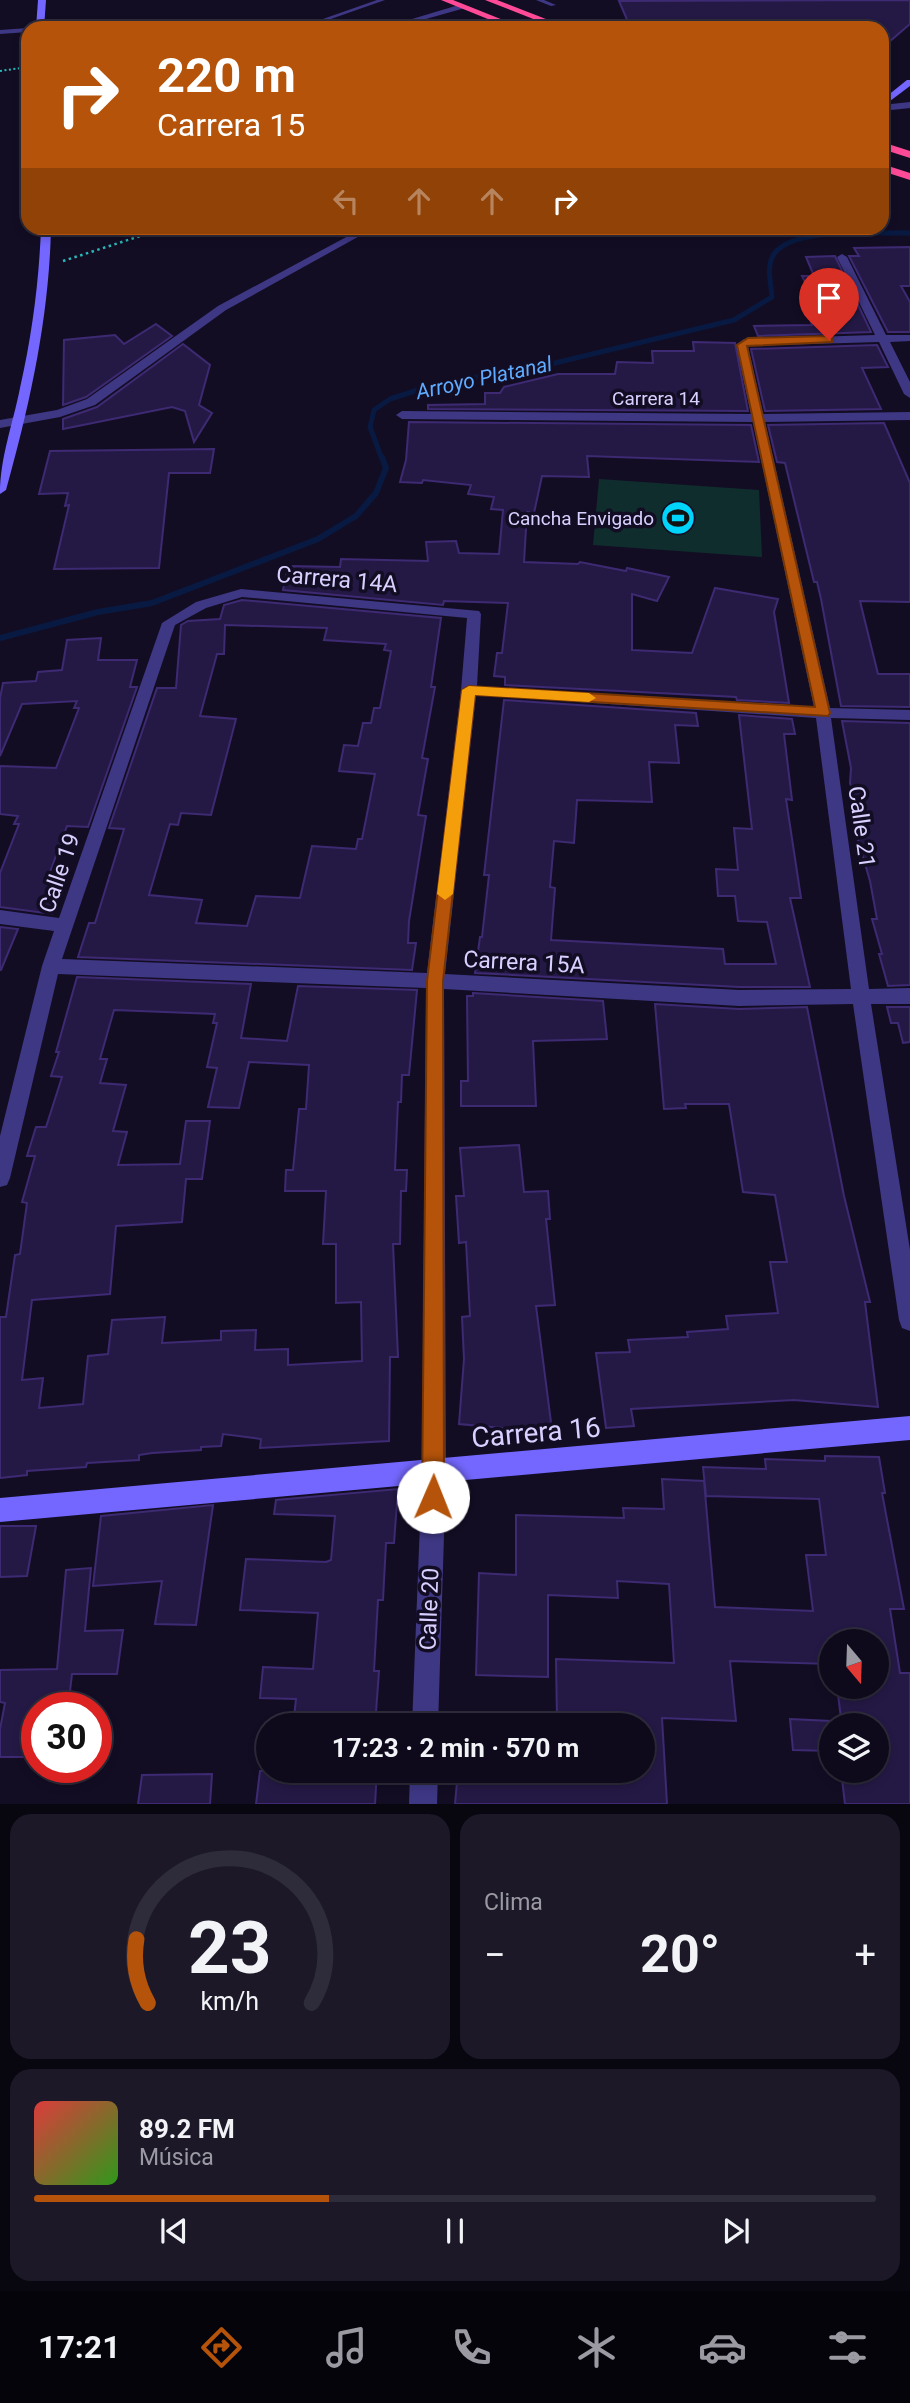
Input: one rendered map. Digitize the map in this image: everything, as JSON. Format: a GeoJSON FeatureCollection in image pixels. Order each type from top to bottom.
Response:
{"type":"FeatureCollection","features":[{"type":"Feature","properties":{"kind":"highway"},"geometry":{"type":"LineString","coordinates":[[445,0],[500,21]]}},
{"type":"Feature","properties":{"kind":"highway"},"geometry":{"type":"LineString","coordinates":[[489,0],[545,21]]}},
{"type":"Feature","properties":{"kind":"highway"},"geometry":{"type":"LineString","coordinates":[[889,148],[910,155]]}},
{"type":"Feature","properties":{"kind":"highway"},"geometry":{"type":"LineString","coordinates":[[889,170],[910,177]]}},
{"type":"Feature","properties":{"kind":"main road"},"geometry":{"type":"LineString","coordinates":[[40,21],[42,0]]}},
{"type":"Feature","properties":{"kind":"main road"},"geometry":{"type":"LineString","coordinates":[[889,101],[909,85]]}},
{"type":"Feature","properties":{"kind":"main road"},"geometry":{"type":"LineString","coordinates":[[0,490],[20,421],[46,267],[46,235]]}},
{"type":"Feature","properties":{"kind":"main road","name":"Carrera 16"},"geometry":{"type":"LineString","coordinates":[[0,1510],[910,1428]]}},
{"type":"Feature","properties":{"kind":"street"},"geometry":{"type":"LineString","coordinates":[[410,21],[462,6]]}},
{"type":"Feature","properties":{"kind":"street"},"geometry":{"type":"LineString","coordinates":[[889,106],[910,105]]}},
{"type":"Feature","properties":{"kind":"street"},"geometry":{"type":"LineString","coordinates":[[0,424],[60,413],[91,402],[222,308],[356,235]]}},
{"type":"Feature","properties":{"kind":"street"},"geometry":{"type":"LineString","coordinates":[[842,257],[910,394]]}},
{"type":"Feature","properties":{"kind":"street"},"geometry":{"type":"LineString","coordinates":[[882,338],[910,338]]}},
{"type":"Feature","properties":{"kind":"street","name":"Calle 21"},"geometry":{"type":"LineString","coordinates":[[882,338],[748,341],[742,345],[823,713],[861,998],[910,1320]]}},
{"type":"Feature","properties":{"kind":"street","name":"Carrera 14"},"geometry":{"type":"LineString","coordinates":[[402,415],[760,418],[910,416]]}},
{"type":"Feature","properties":{"kind":"street","name":"Carrera 14A"},"geometry":{"type":"LineString","coordinates":[[201,605],[241,593],[472,614]]}},
{"type":"Feature","properties":{"kind":"street","name":"Calle 19"},"geometry":{"type":"LineString","coordinates":[[0,1178],[51,965],[169,622],[201,605]]}},
{"type":"Feature","properties":{"kind":"street","name":"Calle 20"},"geometry":{"type":"LineString","coordinates":[[425,1713],[434,1472],[435,981],[469,690],[475,615],[472,614]]}},
{"type":"Feature","properties":{"kind":"street"},"geometry":{"type":"LineString","coordinates":[[469,690],[823,713],[910,715]]}},
{"type":"Feature","properties":{"kind":"street"},"geometry":{"type":"LineString","coordinates":[[0,917],[64,926]]}},
{"type":"Feature","properties":{"kind":"street","name":"Carrera 15A"},"geometry":{"type":"LineString","coordinates":[[51,965],[435,981],[739,998],[910,996]]}},
{"type":"Feature","properties":{"kind":"street"},"geometry":{"type":"LineString","coordinates":[[423,1804],[424,1783]]}},
{"type":"Feature","properties":{"kind":"lane"},"geometry":{"type":"LineString","coordinates":[[321,21],[382,0]]}},
{"type":"Feature","properties":{"kind":"lane"},"geometry":{"type":"LineString","coordinates":[[539,0],[553,5]]}},
{"type":"Feature","properties":{"kind":"lane"},"geometry":{"type":"LineString","coordinates":[[0,32],[21,30]]}},
{"type":"Feature","properties":{"kind":"path"},"geometry":{"type":"LineString","coordinates":[[0,71],[21,68]]}},
{"type":"Feature","properties":{"kind":"path"},"geometry":{"type":"LineString","coordinates":[[46,267],[144,235]]}},
{"type":"Feature","properties":{"kind":"green space","name":"Cancha Envigado"},"geometry":{"type":"Polygon","coordinates":[[[599,479],[759,490],[762,557],[593,545],[599,479]]]}},
{"type":"Feature","properties":{"kind":"building"},"geometry":{"type":"Polygon","coordinates":[[[910,0],[910,24],[889,42],[889,21],[628,21],[619,1],[910,0]]]}},
{"type":"Feature","properties":{"kind":"building"},"geometry":{"type":"Polygon","coordinates":[[[910,247],[910,286],[901,286],[910,302],[910,332],[888,332],[849,256],[859,256],[854,248],[910,247]]]}},
{"type":"Feature","properties":{"kind":"building"},"geometry":{"type":"Polygon","coordinates":[[[835,256],[871,332],[758,336],[754,326],[812,325],[809,317],[817,316],[808,299],[813,299],[802,276],[814,276],[806,257],[835,256]]]}},
{"type":"Feature","properties":{"kind":"building"},"geometry":{"type":"Polygon","coordinates":[[[156,324],[172,336],[86,397],[63,405],[64,340],[115,335],[124,344],[156,324]]]}},
{"type":"Feature","properties":{"kind":"building"},"geometry":{"type":"Polygon","coordinates":[[[693,342],[735,343],[748,411],[428,409],[428,405],[485,404],[485,393],[500,393],[504,387],[558,374],[615,374],[617,362],[653,363],[652,351],[694,351],[693,342]]]}},
{"type":"Feature","properties":{"kind":"building"},"geometry":{"type":"Polygon","coordinates":[[[183,344],[210,365],[199,405],[212,413],[194,442],[185,411],[172,407],[63,429],[63,419],[97,407],[183,344]]]}},
{"type":"Feature","properties":{"kind":"building"},"geometry":{"type":"Polygon","coordinates":[[[877,345],[888,367],[862,368],[881,409],[765,411],[751,349],[877,345]]]}},
{"type":"Feature","properties":{"kind":"building"},"geometry":{"type":"Polygon","coordinates":[[[409,422],[751,425],[759,462],[587,456],[589,477],[542,476],[534,513],[527,512],[524,562],[580,562],[669,577],[657,601],[632,594],[632,650],[692,653],[715,588],[778,599],[774,612],[789,703],[737,700],[736,697],[505,685],[505,677],[494,676],[497,653],[502,653],[508,603],[444,601],[443,605],[283,590],[288,566],[340,567],[341,559],[428,561],[426,542],[456,541],[459,553],[499,554],[503,510],[491,509],[494,497],[468,494],[471,485],[423,480],[422,483],[400,482],[406,460],[409,422]]]}},
{"type":"Feature","properties":{"kind":"building"},"geometry":{"type":"Polygon","coordinates":[[[884,423],[910,483],[910,602],[860,601],[878,674],[910,674],[910,707],[841,706],[817,582],[814,582],[785,463],[777,462],[768,425],[884,423]]]}},
{"type":"Feature","properties":{"kind":"building"},"geometry":{"type":"Polygon","coordinates":[[[214,449],[210,473],[169,473],[159,568],[54,569],[69,505],[65,506],[68,493],[39,494],[50,451],[214,449]]]}},
{"type":"Feature","properties":{"kind":"building"},"geometry":{"type":"Polygon","coordinates":[[[242,600],[441,618],[431,687],[435,687],[422,758],[428,759],[418,815],[426,816],[409,921],[408,943],[416,943],[412,970],[78,957],[89,923],[95,923],[124,829],[109,828],[157,688],[176,688],[181,625],[188,621],[220,619],[224,605],[242,600]],[[225,625],[224,654],[217,654],[200,716],[236,719],[211,815],[181,813],[178,825],[170,824],[149,895],[202,900],[196,923],[247,926],[256,896],[300,898],[312,846],[356,849],[358,839],[362,839],[375,774],[339,771],[344,745],[358,746],[363,723],[371,723],[374,708],[380,708],[391,651],[384,650],[386,644],[324,640],[327,628],[225,625]]]}},
{"type":"Feature","properties":{"kind":"building"},"geometry":{"type":"Polygon","coordinates":[[[101,638],[98,660],[137,660],[130,687],[137,687],[88,827],[67,826],[47,880],[64,881],[52,914],[0,907],[0,873],[19,824],[14,824],[18,816],[0,814],[0,766],[56,768],[79,708],[74,708],[77,701],[22,704],[0,756],[0,698],[3,683],[36,681],[38,672],[62,670],[67,640],[101,638]]]}},
{"type":"Feature","properties":{"kind":"building"},"geometry":{"type":"Polygon","coordinates":[[[504,700],[696,713],[698,726],[675,725],[679,763],[649,762],[652,802],[577,800],[574,843],[554,841],[550,887],[555,888],[551,940],[723,949],[725,964],[776,964],[767,922],[738,921],[735,896],[718,896],[716,869],[738,870],[734,828],[752,829],[739,715],[792,719],[795,734],[784,734],[792,800],[786,799],[801,898],[790,898],[810,987],[739,987],[475,973],[489,875],[484,875],[504,700]]]}},
{"type":"Feature","properties":{"kind":"building"},"geometry":{"type":"Polygon","coordinates":[[[842,721],[910,723],[910,985],[888,986],[879,954],[882,954],[872,919],[877,919],[870,881],[853,823],[859,823],[850,783],[851,768],[842,721]]]}},
{"type":"Feature","properties":{"kind":"building"},"geometry":{"type":"Polygon","coordinates":[[[0,927],[18,929],[1,970],[0,970],[0,927]]]}},
{"type":"Feature","properties":{"kind":"building"},"geometry":{"type":"Polygon","coordinates":[[[77,977],[251,984],[241,1038],[287,1041],[298,986],[417,990],[409,1075],[402,1075],[401,1102],[398,1102],[395,1170],[407,1170],[406,1191],[401,1191],[400,1244],[393,1244],[398,1357],[390,1357],[389,1441],[260,1448],[261,1439],[223,1434],[221,1446],[201,1447],[201,1450],[152,1453],[139,1455],[139,1460],[87,1463],[86,1467],[27,1471],[27,1475],[0,1478],[0,1317],[6,1317],[15,1255],[20,1254],[27,1203],[22,1202],[35,1156],[27,1156],[36,1127],[46,1127],[62,1077],[51,1076],[59,1052],[56,1052],[77,977]],[[114,1010],[100,1059],[107,1059],[100,1083],[126,1085],[113,1131],[127,1132],[118,1165],[180,1164],[186,1121],[210,1121],[202,1179],[186,1179],[182,1222],[116,1226],[110,1294],[32,1300],[22,1380],[43,1378],[39,1408],[83,1404],[88,1356],[108,1354],[112,1320],[165,1317],[162,1343],[221,1340],[221,1331],[256,1330],[255,1350],[288,1349],[288,1365],[362,1361],[361,1302],[336,1303],[336,1244],[323,1244],[326,1191],[285,1191],[286,1170],[293,1170],[299,1109],[306,1109],[309,1065],[249,1062],[239,1108],[208,1107],[217,1068],[207,1067],[217,1023],[213,1023],[215,1014],[114,1010]]]}},
{"type":"Feature","properties":{"kind":"building"},"geometry":{"type":"Polygon","coordinates":[[[473,993],[603,1001],[607,1039],[533,1041],[536,1106],[461,1106],[461,1081],[468,1081],[467,996],[473,996],[473,993]]]}},
{"type":"Feature","properties":{"kind":"building"},"geometry":{"type":"Polygon","coordinates":[[[655,1004],[739,1009],[807,1007],[844,1196],[870,1302],[865,1302],[878,1407],[794,1400],[631,1409],[634,1426],[606,1428],[596,1353],[630,1352],[628,1340],[688,1337],[687,1332],[728,1329],[726,1316],[778,1313],[770,1262],[787,1262],[775,1195],[743,1192],[729,1104],[685,1104],[686,1108],[664,1109],[655,1004]]]}},
{"type":"Feature","properties":{"kind":"building"},"geometry":{"type":"Polygon","coordinates":[[[887,1007],[910,1007],[910,1042],[903,1043],[898,1023],[891,1023],[887,1007]]]}},
{"type":"Feature","properties":{"kind":"building"},"geometry":{"type":"Polygon","coordinates":[[[519,1145],[524,1192],[548,1191],[550,1219],[546,1219],[555,1305],[536,1306],[552,1430],[502,1433],[502,1428],[459,1424],[464,1359],[462,1317],[470,1316],[466,1242],[459,1243],[456,1196],[464,1196],[460,1148],[519,1145]]]}},
{"type":"Feature","properties":{"kind":"building"},"geometry":{"type":"Polygon","coordinates":[[[825,1456],[879,1457],[885,1493],[882,1493],[904,1609],[890,1609],[900,1673],[910,1673],[910,1804],[845,1804],[842,1783],[889,1783],[889,1713],[840,1713],[839,1699],[889,1699],[889,1629],[819,1629],[819,1664],[730,1661],[736,1721],[662,1718],[667,1804],[455,1804],[457,1783],[655,1783],[655,1713],[557,1713],[556,1659],[674,1663],[669,1584],[617,1581],[618,1598],[548,1595],[548,1677],[476,1675],[479,1573],[516,1575],[516,1515],[624,1518],[623,1508],[664,1509],[662,1479],[704,1481],[715,1607],[813,1611],[806,1555],[826,1555],[819,1499],[706,1496],[703,1467],[766,1469],[765,1459],[825,1461],[825,1456]]]}},
{"type":"Feature","properties":{"kind":"building"},"geometry":{"type":"Polygon","coordinates":[[[398,1489],[394,1543],[386,1543],[383,1600],[378,1600],[374,1671],[379,1671],[376,1713],[294,1713],[296,1699],[260,1698],[263,1667],[313,1669],[318,1613],[240,1610],[246,1559],[331,1560],[335,1516],[274,1514],[276,1500],[398,1489]]]}},
{"type":"Feature","properties":{"kind":"building"},"geometry":{"type":"Polygon","coordinates":[[[213,1505],[196,1625],[155,1624],[162,1581],[93,1586],[101,1516],[213,1505]]]}},
{"type":"Feature","properties":{"kind":"building"},"geometry":{"type":"Polygon","coordinates":[[[0,1526],[36,1526],[27,1576],[0,1577],[0,1526]]]}},
{"type":"Feature","properties":{"kind":"building"},"geometry":{"type":"Polygon","coordinates":[[[91,1568],[85,1631],[123,1630],[117,1674],[72,1674],[70,1692],[21,1692],[21,1757],[0,1757],[0,1729],[5,1703],[0,1702],[0,1670],[57,1669],[66,1570],[91,1568]]]}},
{"type":"Feature","properties":{"kind":"building"},"geometry":{"type":"Polygon","coordinates":[[[790,1719],[819,1720],[819,1751],[793,1750],[790,1719]]]}},
{"type":"Feature","properties":{"kind":"building"},"geometry":{"type":"Polygon","coordinates":[[[212,1774],[210,1804],[138,1804],[142,1775],[212,1774]]]}},
{"type":"Feature","properties":{"kind":"building"},"geometry":{"type":"Polygon","coordinates":[[[259,1783],[376,1783],[375,1804],[256,1804],[259,1783]]]}},
{"type":"Feature","properties":{"kind":"waterway","name":"Arroyo Platanal"},"geometry":{"type":"LineString","coordinates":[[889,233],[910,233]]}},
{"type":"Feature","properties":{"kind":"waterway","name":"Arroyo Platanal"},"geometry":{"type":"LineString","coordinates":[[382,459],[370,427],[374,410],[390,399],[463,379],[534,368],[734,320],[772,297],[770,264],[774,254],[784,245],[817,235]]}},
{"type":"Feature","properties":{"kind":"waterway","name":"Arroyo Platanal"},"geometry":{"type":"LineString","coordinates":[[0,638],[98,612],[152,603],[318,539],[356,516],[376,493],[386,468],[382,457]]}},
{"type":"Feature","properties":{"kind":"slow traffic"},"geometry":{"type":"LineString","coordinates":[[445,894],[469,690],[589,698]]}},
{"type":"Feature","properties":{"kind":"place","name":"Cancha Envigado"},"geometry":{"type":"Point","coordinates":[678,518]}},
{"type":"Feature","properties":{"kind":"route"},"geometry":{"type":"LineString","coordinates":[[433,1497],[435,981],[469,690],[823,713],[742,345],[748,341],[829,340]]}}]}
